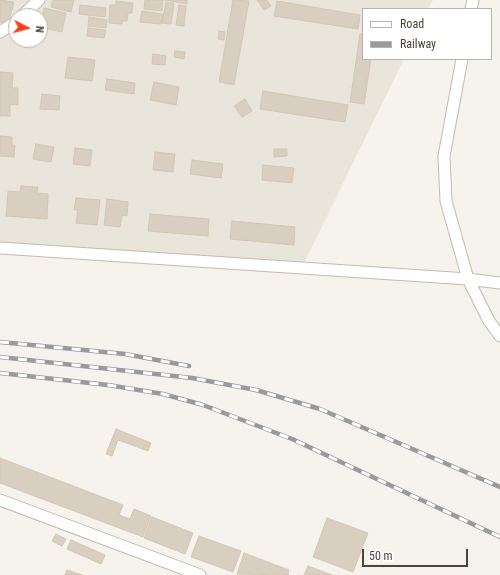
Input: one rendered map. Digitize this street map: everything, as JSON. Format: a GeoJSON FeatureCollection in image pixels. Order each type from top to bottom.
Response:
{"type":"FeatureCollection","features":[{"type":"Feature","properties":{"kind":"street"},"geometry":{"type":"LineString","coordinates":[[30,8],[39,0]]}},
{"type":"Feature","properties":{"kind":"street"},"geometry":{"type":"LineString","coordinates":[[462,60],[444,156],[446,201],[468,279],[489,321],[500,336]]}},
{"type":"Feature","properties":{"kind":"street"},"geometry":{"type":"LineString","coordinates":[[0,248],[468,279],[500,283]]}},
{"type":"Feature","properties":{"kind":"street"},"geometry":{"type":"LineString","coordinates":[[0,500],[200,575]]}},
{"type":"Feature","properties":{"kind":"shaded area"},"geometry":{"type":"Polygon","coordinates":[[[0,0],[433,0],[429,8],[362,8],[362,60],[404,60],[304,263],[0,247],[0,0]]]}},
{"type":"Feature","properties":{"kind":"building"},"geometry":{"type":"Polygon","coordinates":[[[0,0],[14,2],[12,8],[8,8],[8,24],[0,22],[0,0]]]}},
{"type":"Feature","properties":{"kind":"building"},"geometry":{"type":"Polygon","coordinates":[[[53,0],[74,0],[71,12],[51,7],[53,0]]]}},
{"type":"Feature","properties":{"kind":"building"},"geometry":{"type":"Polygon","coordinates":[[[145,0],[163,0],[162,11],[144,9],[145,0]]]}},
{"type":"Feature","properties":{"kind":"building"},"geometry":{"type":"Polygon","coordinates":[[[165,0],[187,0],[187,4],[165,0]]]}},
{"type":"Feature","properties":{"kind":"building"},"geometry":{"type":"Polygon","coordinates":[[[233,0],[249,1],[234,85],[219,82],[233,0]]]}},
{"type":"Feature","properties":{"kind":"building"},"geometry":{"type":"Polygon","coordinates":[[[257,0],[267,0],[271,6],[264,10],[257,0]]]}},
{"type":"Feature","properties":{"kind":"building"},"geometry":{"type":"Polygon","coordinates":[[[116,1],[133,3],[132,13],[128,13],[127,21],[122,21],[122,24],[109,23],[110,5],[116,5],[116,1]]]}},
{"type":"Feature","properties":{"kind":"building"},"geometry":{"type":"Polygon","coordinates":[[[277,1],[360,15],[358,29],[274,16],[277,1]]]}},
{"type":"Feature","properties":{"kind":"building"},"geometry":{"type":"Polygon","coordinates":[[[166,2],[174,3],[171,24],[162,23],[166,2]]]}},
{"type":"Feature","properties":{"kind":"building"},"geometry":{"type":"Polygon","coordinates":[[[80,5],[106,8],[105,17],[79,14],[80,5]]]}},
{"type":"Feature","properties":{"kind":"building"},"geometry":{"type":"Polygon","coordinates":[[[179,5],[186,6],[184,26],[176,25],[179,5]]]}},
{"type":"Feature","properties":{"kind":"building"},"geometry":{"type":"Polygon","coordinates":[[[48,9],[66,13],[62,32],[48,29],[48,9]]]}},
{"type":"Feature","properties":{"kind":"building"},"geometry":{"type":"Polygon","coordinates":[[[142,11],[163,14],[161,24],[140,22],[142,11]]]}},
{"type":"Feature","properties":{"kind":"building"},"geometry":{"type":"Polygon","coordinates":[[[89,17],[107,20],[106,28],[88,26],[89,17]]]}},
{"type":"Feature","properties":{"kind":"building"},"geometry":{"type":"Polygon","coordinates":[[[88,28],[106,30],[104,38],[87,36],[88,28]]]}},
{"type":"Feature","properties":{"kind":"building"},"geometry":{"type":"Polygon","coordinates":[[[219,31],[225,32],[224,40],[218,39],[219,31]]]}},
{"type":"Feature","properties":{"kind":"building"},"geometry":{"type":"Polygon","coordinates":[[[360,34],[362,34],[362,60],[371,60],[364,104],[350,102],[360,34]]]}},
{"type":"Feature","properties":{"kind":"building"},"geometry":{"type":"Polygon","coordinates":[[[175,51],[185,52],[184,59],[174,57],[175,51]]]}},
{"type":"Feature","properties":{"kind":"building"},"geometry":{"type":"Polygon","coordinates":[[[153,54],[166,56],[165,65],[152,64],[153,54]]]}},
{"type":"Feature","properties":{"kind":"building"},"geometry":{"type":"Polygon","coordinates":[[[68,57],[95,60],[92,81],[65,78],[68,57]]]}},
{"type":"Feature","properties":{"kind":"building"},"geometry":{"type":"Polygon","coordinates":[[[0,72],[13,73],[12,88],[18,88],[18,105],[10,104],[10,116],[0,116],[0,72]]]}},
{"type":"Feature","properties":{"kind":"building"},"geometry":{"type":"Polygon","coordinates":[[[107,79],[135,83],[134,94],[105,90],[107,79]]]}},
{"type":"Feature","properties":{"kind":"building"},"geometry":{"type":"Polygon","coordinates":[[[154,82],[179,87],[176,105],[150,100],[154,82]]]}},
{"type":"Feature","properties":{"kind":"building"},"geometry":{"type":"Polygon","coordinates":[[[263,91],[348,105],[345,122],[260,109],[263,91]]]}},
{"type":"Feature","properties":{"kind":"building"},"geometry":{"type":"Polygon","coordinates":[[[42,94],[60,96],[59,110],[40,109],[42,94]]]}},
{"type":"Feature","properties":{"kind":"building"},"geometry":{"type":"Polygon","coordinates":[[[245,99],[252,111],[242,117],[234,106],[245,99]]]}},
{"type":"Feature","properties":{"kind":"building"},"geometry":{"type":"Polygon","coordinates":[[[0,136],[12,137],[12,145],[15,145],[14,157],[0,156],[0,136]]]}},
{"type":"Feature","properties":{"kind":"building"},"geometry":{"type":"Polygon","coordinates":[[[36,144],[54,147],[51,162],[33,159],[36,144]]]}},
{"type":"Feature","properties":{"kind":"building"},"geometry":{"type":"Polygon","coordinates":[[[75,148],[92,150],[90,166],[73,164],[75,148]]]}},
{"type":"Feature","properties":{"kind":"building"},"geometry":{"type":"Polygon","coordinates":[[[274,149],[287,149],[287,156],[274,157],[274,149]]]}},
{"type":"Feature","properties":{"kind":"building"},"geometry":{"type":"Polygon","coordinates":[[[155,152],[175,154],[173,172],[153,170],[155,152]]]}},
{"type":"Feature","properties":{"kind":"building"},"geometry":{"type":"Polygon","coordinates":[[[192,160],[223,164],[221,178],[190,174],[192,160]]]}},
{"type":"Feature","properties":{"kind":"building"},"geometry":{"type":"Polygon","coordinates":[[[263,165],[294,168],[292,183],[262,180],[263,165]]]}},
{"type":"Feature","properties":{"kind":"building"},"geometry":{"type":"Polygon","coordinates":[[[21,186],[38,187],[37,193],[48,194],[47,219],[6,216],[8,191],[20,192],[21,186]]]}},
{"type":"Feature","properties":{"kind":"building"},"geometry":{"type":"Polygon","coordinates":[[[76,198],[100,200],[97,225],[76,223],[78,210],[74,210],[76,198]]]}},
{"type":"Feature","properties":{"kind":"building"},"geometry":{"type":"Polygon","coordinates":[[[107,199],[128,202],[127,216],[122,215],[120,227],[104,225],[107,199]]]}},
{"type":"Feature","properties":{"kind":"building"},"geometry":{"type":"Polygon","coordinates":[[[150,214],[209,219],[208,236],[148,231],[150,214]]]}},
{"type":"Feature","properties":{"kind":"building"},"geometry":{"type":"Polygon","coordinates":[[[232,221],[295,227],[294,245],[230,239],[232,221]]]}},
{"type":"Feature","properties":{"kind":"building"},"geometry":{"type":"Polygon","coordinates":[[[116,429],[151,443],[148,451],[118,440],[112,456],[106,454],[116,429]]]}},
{"type":"Feature","properties":{"kind":"building"},"geometry":{"type":"Polygon","coordinates":[[[0,458],[123,505],[119,515],[130,519],[134,509],[151,516],[143,537],[0,483],[0,458]]]}},
{"type":"Feature","properties":{"kind":"building"},"geometry":{"type":"Polygon","coordinates":[[[152,517],[193,533],[185,554],[144,538],[152,517]]]}},
{"type":"Feature","properties":{"kind":"building"},"geometry":{"type":"Polygon","coordinates":[[[327,518],[368,533],[353,572],[313,557],[327,518]]]}},
{"type":"Feature","properties":{"kind":"building"},"geometry":{"type":"Polygon","coordinates":[[[56,534],[66,539],[62,546],[52,541],[56,534]]]}},
{"type":"Feature","properties":{"kind":"building"},"geometry":{"type":"Polygon","coordinates":[[[199,536],[241,551],[233,572],[191,557],[199,536]]]}},
{"type":"Feature","properties":{"kind":"building"},"geometry":{"type":"Polygon","coordinates":[[[71,540],[105,555],[101,564],[67,549],[71,540]]]}},
{"type":"Feature","properties":{"kind":"building"},"geometry":{"type":"Polygon","coordinates":[[[244,553],[289,570],[288,575],[237,574],[244,553]]]}},
{"type":"Feature","properties":{"kind":"building"},"geometry":{"type":"Polygon","coordinates":[[[308,566],[332,575],[304,575],[308,566]]]}},
{"type":"Feature","properties":{"kind":"building"},"geometry":{"type":"Polygon","coordinates":[[[67,570],[82,575],[65,575],[67,570]]]}},
{"type":"Feature","properties":{"kind":"railway"},"geometry":{"type":"LineString","coordinates":[[0,342],[125,354],[189,366]]}},
{"type":"Feature","properties":{"kind":"railway"},"geometry":{"type":"LineString","coordinates":[[0,357],[192,378],[256,390],[320,409],[500,487]]}},
{"type":"Feature","properties":{"kind":"railway"},"geometry":{"type":"LineString","coordinates":[[0,373],[108,385],[163,394],[203,405],[292,439],[500,537]]}}]}
